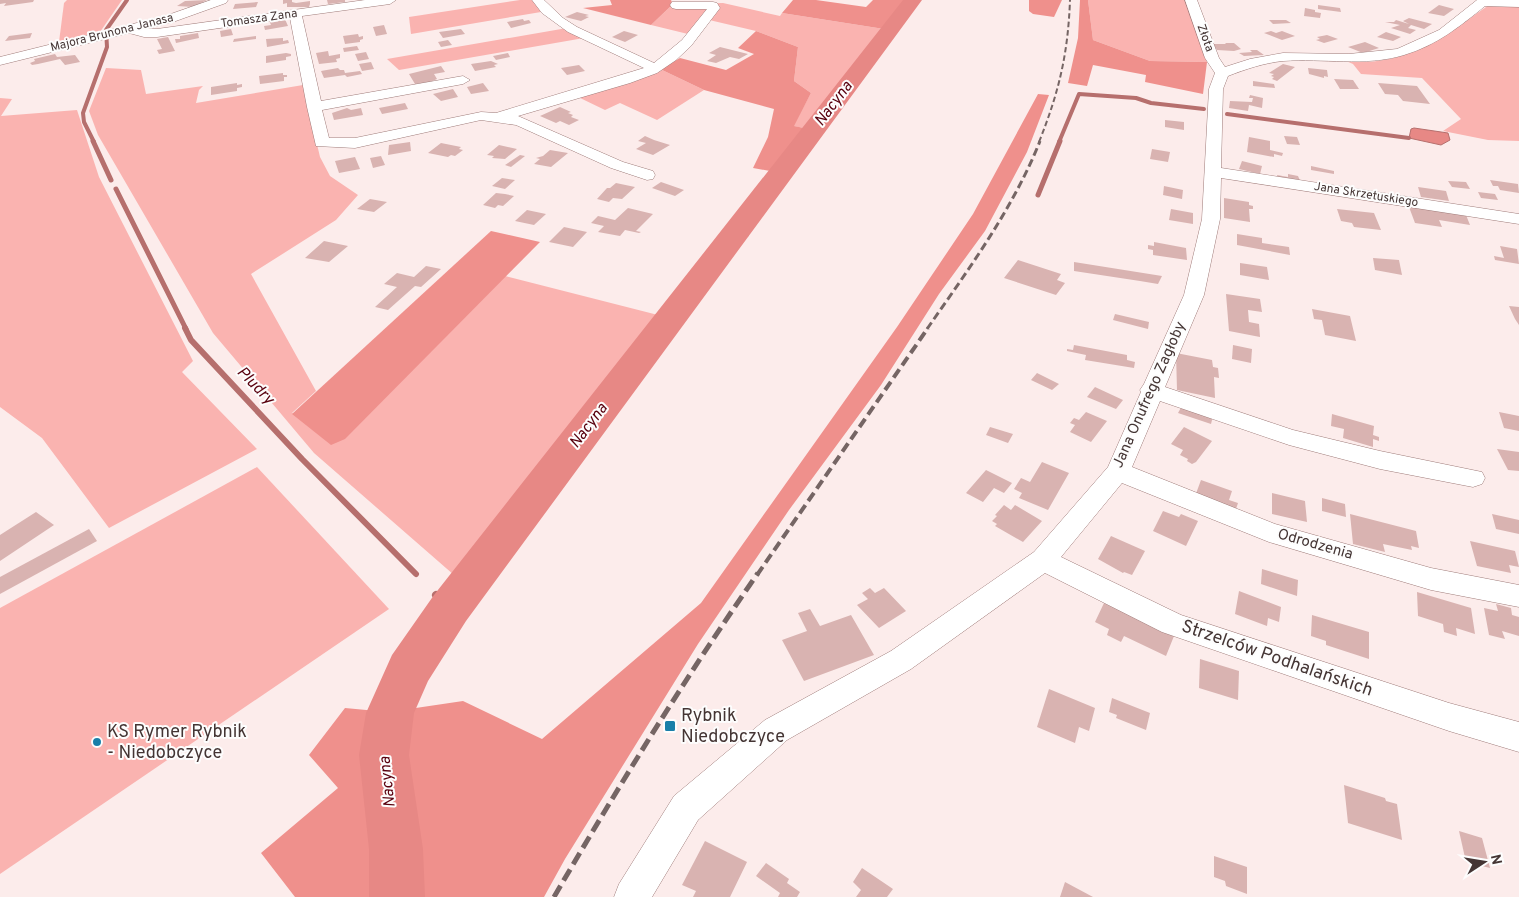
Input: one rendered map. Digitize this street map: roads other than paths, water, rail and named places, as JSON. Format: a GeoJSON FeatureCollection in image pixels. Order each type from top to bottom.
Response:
{"type":"FeatureCollection","features":[{"type":"Feature","properties":{"kind":"street","name":"Majora Brunona Janasa"},"geometry":{"type":"LineString","coordinates":[[0,61],[180,16],[222,0]]}},
{"type":"Feature","properties":{"kind":"street","name":"Tomasza Zana"},"geometry":{"type":"LineString","coordinates":[[124,30],[158,33],[390,0]]}},
{"type":"Feature","properties":{"kind":"street"},"geometry":{"type":"LineString","coordinates":[[538,0],[544,10],[553,18],[588,38],[648,64],[652,70]]}},
{"type":"Feature","properties":{"kind":"street","name":"Złota"},"geometry":{"type":"LineString","coordinates":[[1191,0],[1212,58],[1222,73]]}},
{"type":"Feature","properties":{"kind":"street"},"geometry":{"type":"LineString","coordinates":[[1222,73],[1250,63],[1283,57],[1348,58],[1382,56],[1401,52],[1444,33],[1482,2],[1519,3]]}},
{"type":"Feature","properties":{"kind":"street"},"geometry":{"type":"LineString","coordinates":[[496,118],[625,80],[652,70],[671,59],[688,43],[714,8],[713,6],[704,5],[676,5]]}},
{"type":"Feature","properties":{"kind":"street"},"geometry":{"type":"LineString","coordinates":[[295,14],[322,143],[355,143],[481,116],[518,121],[617,165],[648,175]]}},
{"type":"Feature","properties":{"kind":"street","name":"Jana Onufrego Zagłoby"},"geometry":{"type":"LineString","coordinates":[[632,897],[686,808],[776,730],[901,660],[1043,560],[1118,471],[1151,390],[1194,295],[1211,219],[1216,89],[1222,73]]}},
{"type":"Feature","properties":{"kind":"street"},"geometry":{"type":"LineString","coordinates":[[314,106],[463,80]]}},
{"type":"Feature","properties":{"kind":"street","name":"Jana Skrzetuskiego"},"geometry":{"type":"LineString","coordinates":[[1212,172],[1519,219]]}},
{"type":"Feature","properties":{"kind":"street"},"geometry":{"type":"LineString","coordinates":[[1151,390],[1289,437],[1380,460],[1473,478]]}},
{"type":"Feature","properties":{"kind":"street","name":"Odrodzenia"},"geometry":{"type":"LineString","coordinates":[[1118,471],[1269,532],[1431,578],[1519,596]]}},
{"type":"Feature","properties":{"kind":"street","name":"Strzelców Podhalańskich"},"geometry":{"type":"LineString","coordinates":[[1043,560],[1172,624],[1449,717],[1519,737]]}},
{"type":"Feature","properties":{"kind":"waterway","name":"Pludry"},"geometry":{"type":"LineString","coordinates":[[94,142],[84,122],[83,113],[107,47],[106,30],[127,0]]}},
{"type":"Feature","properties":{"kind":"waterway","name":"Nacyna"},"geometry":{"type":"LineString","coordinates":[[397,897],[396,849],[384,755],[390,713],[409,670],[450,608],[913,0]]}},
{"type":"Feature","properties":{"kind":"waterway"},"geometry":{"type":"LineString","coordinates":[[1059,142],[1079,94],[1136,98],[1151,103],[1204,109]]}},
{"type":"Feature","properties":{"kind":"waterway"},"geometry":{"type":"LineString","coordinates":[[1227,114],[1409,138]]}},
{"type":"Feature","properties":{"kind":"waterway","name":"Pludry"},"geometry":{"type":"LineString","coordinates":[[93,141],[111,180]]}},
{"type":"Feature","properties":{"kind":"waterway"},"geometry":{"type":"LineString","coordinates":[[1038,195],[1060,141]]}},
{"type":"Feature","properties":{"kind":"waterway","name":"Pludry"},"geometry":{"type":"LineString","coordinates":[[116,189],[186,329]]}},
{"type":"Feature","properties":{"kind":"waterway"},"geometry":{"type":"LineString","coordinates":[[733,237],[746,235]]}},
{"type":"Feature","properties":{"kind":"waterway","name":"Pludry"},"geometry":{"type":"LineString","coordinates":[[185,328],[191,340],[302,459],[416,574]]}},
{"type":"Feature","properties":{"kind":"waterway","name":"Pludry"},"geometry":{"type":"LineString","coordinates":[[436,595],[450,608]]}},
{"type":"Feature","properties":{"kind":"railway"},"geometry":{"type":"LineString","coordinates":[[1039,142],[1052,106],[1065,55],[1070,0]]}},
{"type":"Feature","properties":{"kind":"railway"},"geometry":{"type":"LineString","coordinates":[[927,329],[974,262],[1003,215],[1017,191],[1040,141]]}},
{"type":"Feature","properties":{"kind":"railway"},"geometry":{"type":"LineString","coordinates":[[757,575],[928,328]]}},
{"type":"Feature","properties":{"kind":"railway"},"geometry":{"type":"LineString","coordinates":[[554,897],[653,733],[704,652],[758,573]]}},
{"type":"Feature","properties":{"kind":"place","name":"Rybnik Niedobczyce"},"geometry":{"type":"Point","coordinates":[670,726]}},
{"type":"Feature","properties":{"kind":"place","name":"KS Rymer Rybnik - Niedobczyce"},"geometry":{"type":"Point","coordinates":[97,742]}}]}
